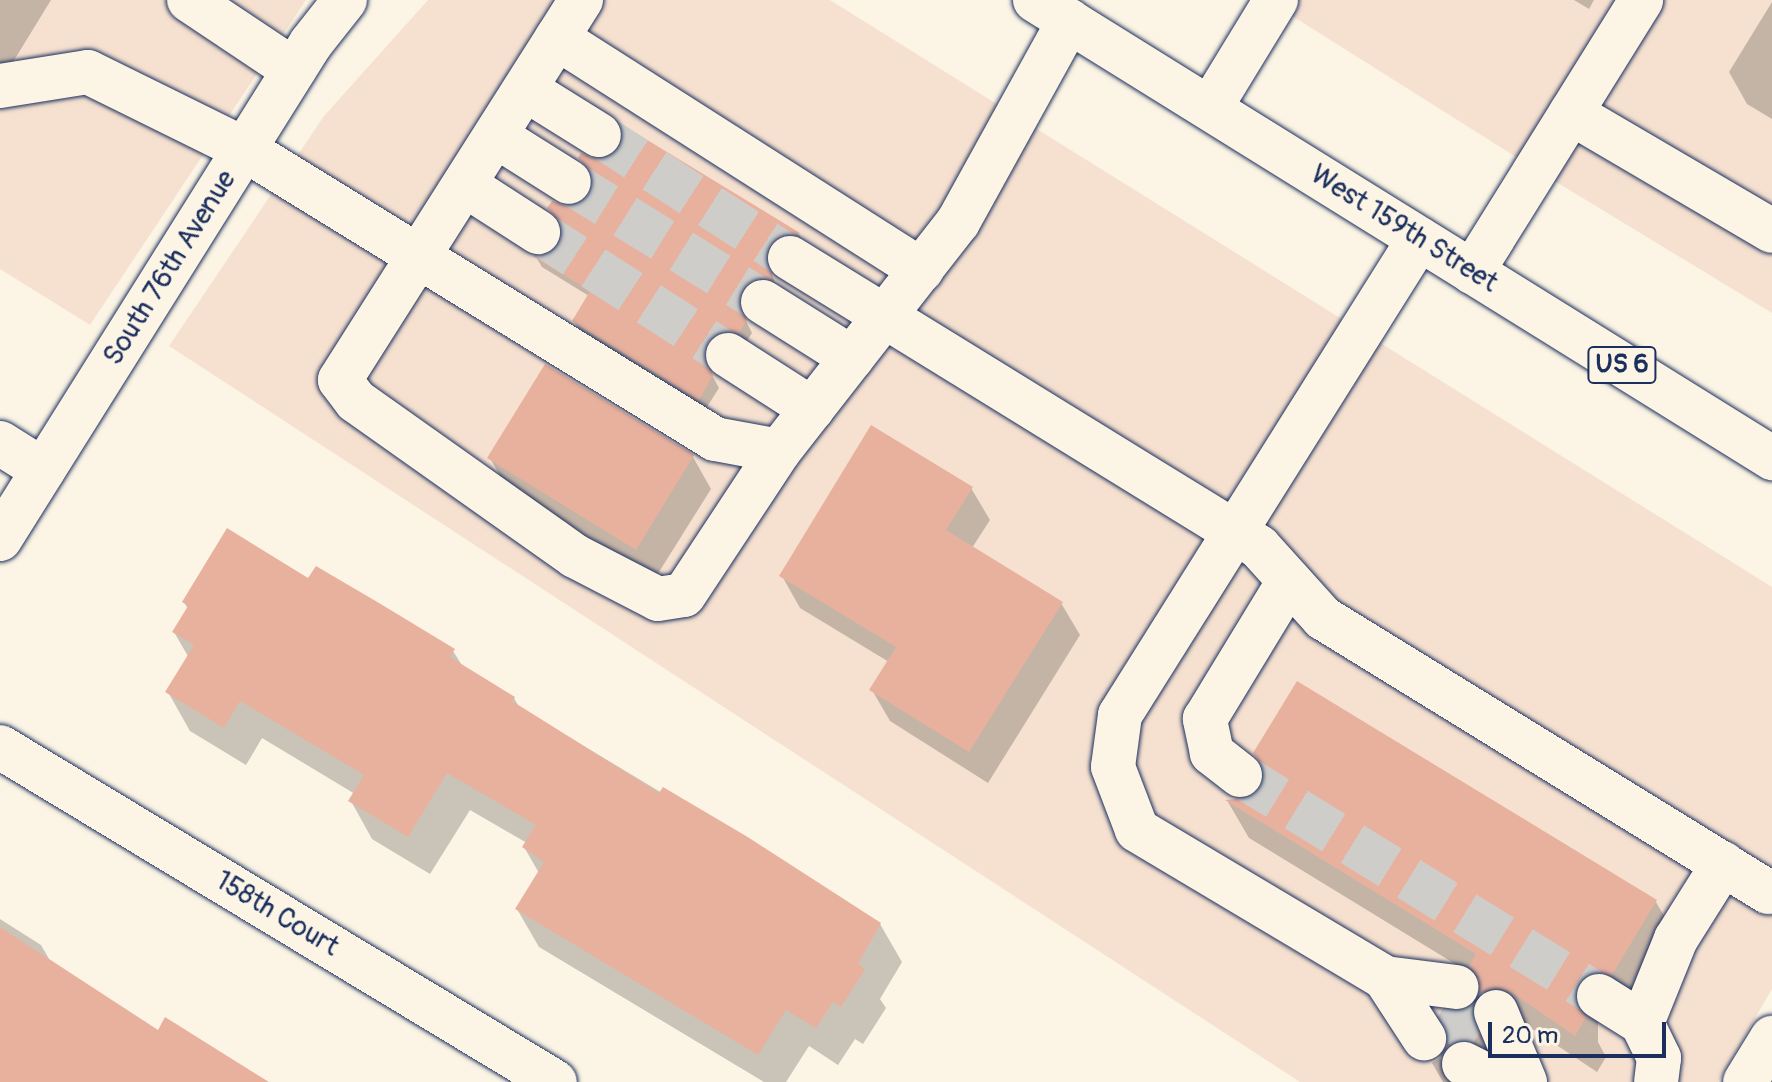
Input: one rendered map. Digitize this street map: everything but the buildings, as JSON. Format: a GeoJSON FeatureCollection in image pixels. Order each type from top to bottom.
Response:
{"type":"FeatureCollection","features":[{"type":"Feature","properties":{"kind":"street"},"geometry":{"type":"LineString","coordinates":[[189,0],[294,70]]}},
{"type":"Feature","properties":{"kind":"street","name":"South 76th Avenue"},"geometry":{"type":"LineString","coordinates":[[0,539],[294,70],[345,0]]}},
{"type":"Feature","properties":{"kind":"street"},"geometry":{"type":"LineString","coordinates":[[581,0],[340,380],[356,401],[575,556],[658,599],[684,595],[779,451],[958,222],[1052,11]]}},
{"type":"Feature","properties":{"kind":"street"},"geometry":{"type":"LineString","coordinates":[[1210,108],[1276,0]]}},
{"type":"Feature","properties":{"kind":"street"},"geometry":{"type":"LineString","coordinates":[[1472,272],[1641,0]]}},
{"type":"Feature","properties":{"kind":"street","name":"West 159th Street"},"geometry":{"type":"LineString","coordinates":[[1052,11],[1772,458]]}},
{"type":"Feature","properties":{"kind":"street"},"geometry":{"type":"LineString","coordinates":[[557,38],[921,270]]}},
{"type":"Feature","properties":{"kind":"street"},"geometry":{"type":"LineString","coordinates":[[0,86],[88,72],[244,149],[715,439],[779,451]]}},
{"type":"Feature","properties":{"kind":"street"},"geometry":{"type":"LineString","coordinates":[[525,89],[599,135]]}},
{"type":"Feature","properties":{"kind":"street"},"geometry":{"type":"LineString","coordinates":[[1571,113],[1772,231]]}},
{"type":"Feature","properties":{"kind":"street"},"geometry":{"type":"LineString","coordinates":[[496,136],[569,182]]}},
{"type":"Feature","properties":{"kind":"street"},"geometry":{"type":"LineString","coordinates":[[465,185],[538,232]]}},
{"type":"Feature","properties":{"kind":"street"},"geometry":{"type":"LineString","coordinates":[[1419,239],[1237,535],[1195,589],[1120,715],[1113,767],[1137,830],[1440,1012]]}},
{"type":"Feature","properties":{"kind":"street"},"geometry":{"type":"LineString","coordinates":[[790,258],[1259,547],[1323,618],[1768,892]]}},
{"type":"Feature","properties":{"kind":"street"},"geometry":{"type":"LineString","coordinates":[[763,302],[852,358]]}},
{"type":"Feature","properties":{"kind":"street"},"geometry":{"type":"LineString","coordinates":[[728,355],[812,409]]}},
{"type":"Feature","properties":{"kind":"street"},"geometry":{"type":"LineString","coordinates":[[0,443],[43,470]]}},
{"type":"Feature","properties":{"kind":"street"},"geometry":{"type":"LineString","coordinates":[[1240,775],[1212,753],[1205,719],[1289,581]]}},
{"type":"Feature","properties":{"kind":"street","name":"158th Court"},"geometry":{"type":"LineString","coordinates":[[0,747],[555,1082]]}},
{"type":"Feature","properties":{"kind":"street"},"geometry":{"type":"LineString","coordinates":[[1642,1023],[1676,939],[1723,864]]}},
{"type":"Feature","properties":{"kind":"street"},"geometry":{"type":"LineString","coordinates":[[1599,996],[1642,1023],[1659,1058],[1656,1082]]}},
{"type":"Feature","properties":{"kind":"street"},"geometry":{"type":"LineString","coordinates":[[1745,1082],[1772,1038]]}},
{"type":"Feature","properties":{"kind":"street"},"geometry":{"type":"LineString","coordinates":[[1485,1049],[1518,1082]]}},
{"type":"Feature","properties":{"kind":"street"},"geometry":{"type":"LineString","coordinates":[[1485,1049],[1525,1082]]}},
{"type":"Feature","properties":{"kind":"shaded area"},"geometry":{"type":"Polygon","coordinates":[[[0,0],[306,0],[90,325],[0,269],[0,0]]]}},
{"type":"Feature","properties":{"kind":"shaded area"},"geometry":{"type":"Polygon","coordinates":[[[428,0],[830,0],[1772,587],[1772,989],[1718,1082],[1300,1082],[169,346],[324,116],[428,0]]]}},
{"type":"Feature","properties":{"kind":"shaded area"},"geometry":{"type":"Polygon","coordinates":[[[1267,0],[1772,0],[1772,313],[1548,177],[1267,0]]]}},
{"type":"Feature","properties":{"kind":"tunnel"},"geometry":{"type":"LineString","coordinates":[[599,135],[790,258]]}},
{"type":"Feature","properties":{"kind":"tunnel"},"geometry":{"type":"LineString","coordinates":[[569,182],[763,302]]}},
{"type":"Feature","properties":{"kind":"tunnel"},"geometry":{"type":"LineString","coordinates":[[538,232],[728,355]]}},
{"type":"Feature","properties":{"kind":"tunnel"},"geometry":{"type":"LineString","coordinates":[[1240,775],[1599,996]]}},
{"type":"Feature","properties":{"kind":"tunnel"},"geometry":{"type":"LineString","coordinates":[[1440,1013],[1481,1037]]}}]}
